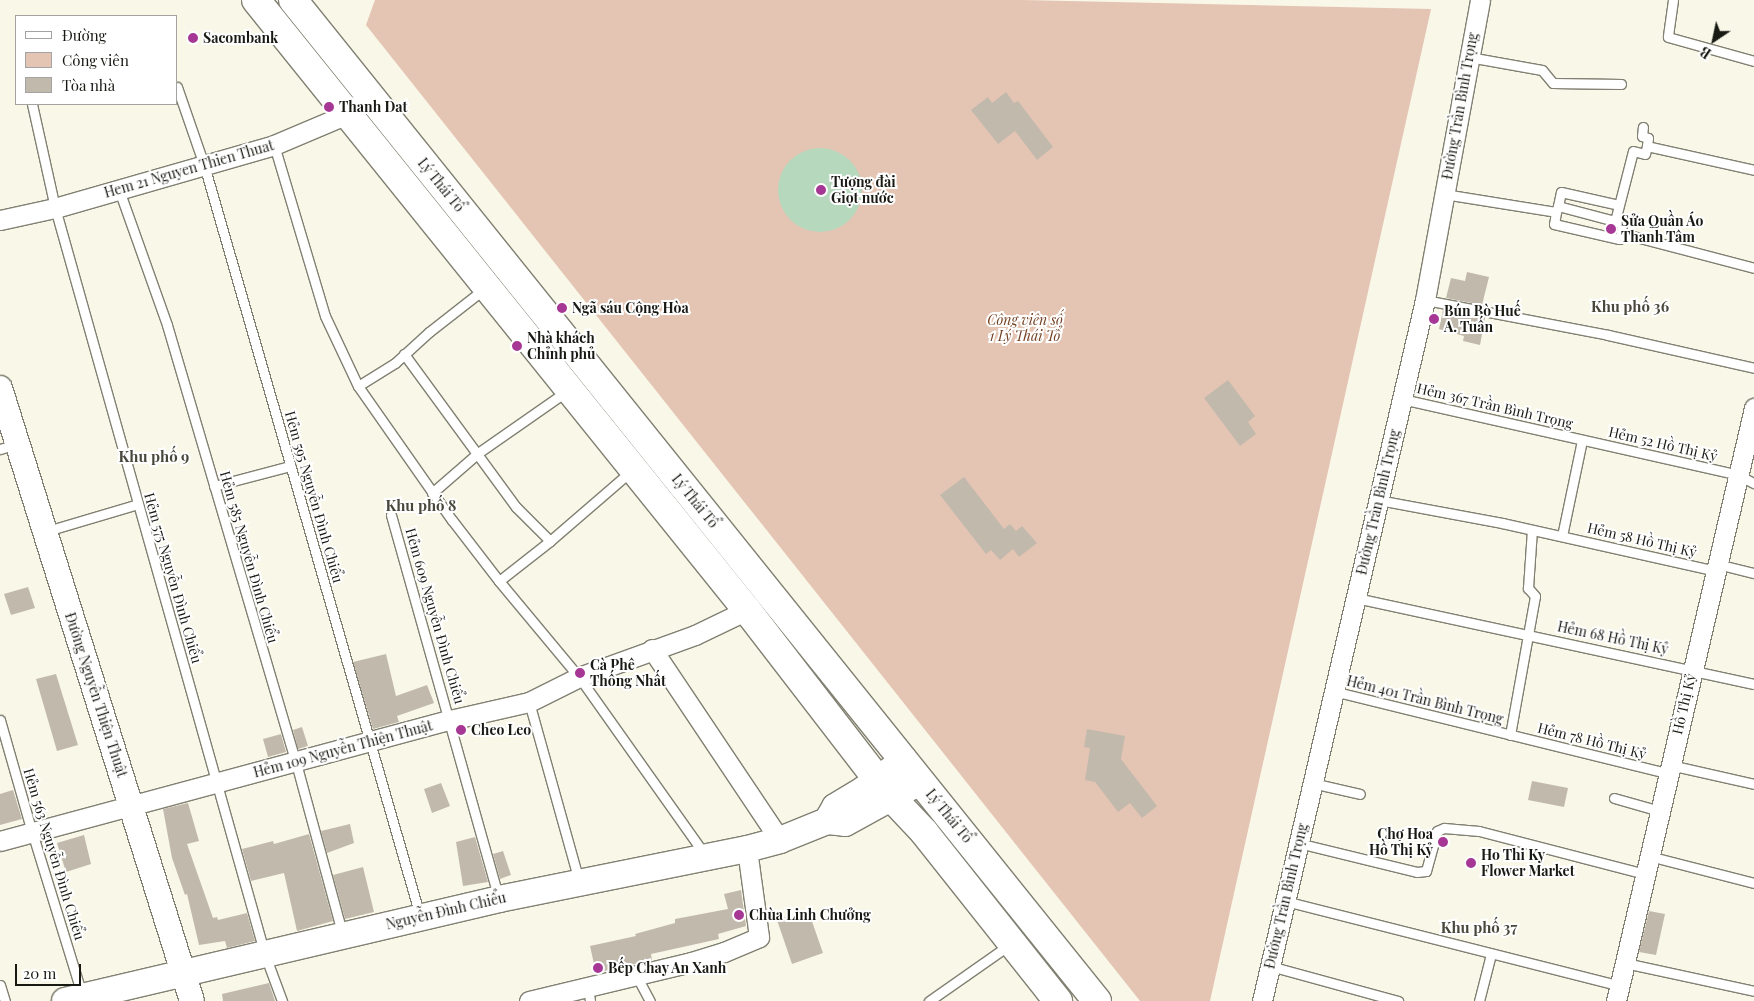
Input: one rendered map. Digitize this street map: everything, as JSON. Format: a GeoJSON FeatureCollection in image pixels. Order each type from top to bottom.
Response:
{"type":"FeatureCollection","features":[{"type":"Feature","properties":{"kind":"main road","name":"Lý Thái Tổ"},"geometry":{"type":"LineString","coordinates":[[256,0],[633,469],[732,569],[904,760],[1097,1001]]}},
{"type":"Feature","properties":{"kind":"main road","name":"Lý Thái Tổ"},"geometry":{"type":"LineString","coordinates":[[293,0],[732,569],[747,610],[885,788],[924,832],[1058,1001]]}},
{"type":"Feature","properties":{"kind":"main road"},"geometry":{"type":"LineString","coordinates":[[885,788],[904,760]]}},
{"type":"Feature","properties":{"kind":"main road"},"geometry":{"type":"LineString","coordinates":[[885,788],[920,782]]}},
{"type":"Feature","properties":{"kind":"main road","name":"Nguyễn Đình Chiểu"},"geometry":{"type":"LineString","coordinates":[[74,999],[499,898],[747,849],[780,840],[827,821],[835,807],[863,790],[885,788]]}},
{"type":"Feature","properties":{"kind":"street","name":"Đường Trần Bình Trọng"},"geometry":{"type":"LineString","coordinates":[[1262,1001],[1425,300],[1480,0]]}},
{"type":"Feature","properties":{"kind":"street","name":"Hem 21 Nguyen Thien Thuat"},"geometry":{"type":"LineString","coordinates":[[0,220],[55,208],[274,145],[347,114],[368,96]]}},
{"type":"Feature","properties":{"kind":"street","name":"Đường Nguyễn Thiện Thuật"},"geometry":{"type":"LineString","coordinates":[[0,388],[8,446],[44,532],[192,1001]]}},
{"type":"Feature","properties":{"kind":"street","name":"Hồ Thị Kỷ"},"geometry":{"type":"LineString","coordinates":[[1618,994],[1716,568],[1746,479],[1754,408]]}},
{"type":"Feature","properties":{"kind":"street","name":"Hẻm 109 Nguyễn Thiện Thuật"},"geometry":{"type":"LineString","coordinates":[[0,841],[296,763],[450,720],[529,702],[579,676],[695,635],[747,610]]}},
{"type":"Feature","properties":{"kind":"street"},"geometry":{"type":"LineString","coordinates":[[652,649],[780,840]]}},
{"type":"Feature","properties":{"kind":"street"},"geometry":{"type":"LineString","coordinates":[[529,1001],[589,995],[636,975],[724,952],[759,937],[747,849]]}},
{"type":"Feature","properties":{"kind":"lane"},"geometry":{"type":"LineString","coordinates":[[1673,0],[1668,37],[1754,61]]}},
{"type":"Feature","properties":{"kind":"lane"},"geometry":{"type":"LineString","coordinates":[[1469,57],[1542,70],[1553,84],[1621,84]]}},
{"type":"Feature","properties":{"kind":"lane","name":"Hẻm 595 Nguyễn Ðình Chiểu"},"geometry":{"type":"LineString","coordinates":[[178,90],[204,165],[420,916]]}},
{"type":"Feature","properties":{"kind":"lane","name":"Hẻm 575 Nguyễn Ðình Chiểu"},"geometry":{"type":"LineString","coordinates":[[32,105],[55,208],[265,955],[282,1001]]}},
{"type":"Feature","properties":{"kind":"lane"},"geometry":{"type":"LineString","coordinates":[[1615,221],[1634,151],[1645,154],[1648,138],[1642,136],[1643,128]]}},
{"type":"Feature","properties":{"kind":"lane"},"geometry":{"type":"LineString","coordinates":[[274,145],[325,316],[358,386],[432,493],[499,581],[579,676],[707,857]]}},
{"type":"Feature","properties":{"kind":"lane"},"geometry":{"type":"LineString","coordinates":[[1647,146],[1754,170]]}},
{"type":"Feature","properties":{"kind":"lane","name":"Hẻm 585 Nguyễn Ðình Chiểu"},"geometry":{"type":"LineString","coordinates":[[119,190],[167,325],[296,763],[343,935]]}},
{"type":"Feature","properties":{"kind":"lane"},"geometry":{"type":"LineString","coordinates":[[1444,194],[1557,209],[1615,221],[1622,223],[1619,239],[1554,224],[1557,209],[1561,192],[1619,205]]}},
{"type":"Feature","properties":{"kind":"lane"},"geometry":{"type":"LineString","coordinates":[[1621,233],[1754,268]]}},
{"type":"Feature","properties":{"kind":"lane"},"geometry":{"type":"LineString","coordinates":[[358,386],[404,354],[486,287]]}},
{"type":"Feature","properties":{"kind":"lane"},"geometry":{"type":"LineString","coordinates":[[1425,300],[1608,335],[1754,368]]}},
{"type":"Feature","properties":{"kind":"lane"},"geometry":{"type":"LineString","coordinates":[[404,354],[516,507],[550,541]]}},
{"type":"Feature","properties":{"kind":"lane"},"geometry":{"type":"LineString","coordinates":[[432,493],[478,453],[569,390]]}},
{"type":"Feature","properties":{"kind":"lane","name":"Hẻm 367 Trần Bình Trọng"},"geometry":{"type":"LineString","coordinates":[[1402,399],[1582,440]]}},
{"type":"Feature","properties":{"kind":"lane"},"geometry":{"type":"LineString","coordinates":[[1562,536],[1582,440]]}},
{"type":"Feature","properties":{"kind":"lane","name":"Hẻm 52 Hồ Thị Kỷ"},"geometry":{"type":"LineString","coordinates":[[1582,440],[1746,479]]}},
{"type":"Feature","properties":{"kind":"lane"},"geometry":{"type":"LineString","coordinates":[[214,486],[290,466]]}},
{"type":"Feature","properties":{"kind":"lane"},"geometry":{"type":"LineString","coordinates":[[499,581],[550,541],[633,469]]}},
{"type":"Feature","properties":{"kind":"lane","name":"Hẻm 58 Hồ Thị Kỷ"},"geometry":{"type":"LineString","coordinates":[[1378,500],[1716,568],[1754,573]]}},
{"type":"Feature","properties":{"kind":"lane"},"geometry":{"type":"LineString","coordinates":[[44,532],[138,504]]}},
{"type":"Feature","properties":{"kind":"lane","name":"Hẻm 609 Nguyễn Ðình Chiểu"},"geometry":{"type":"LineString","coordinates":[[391,515],[499,898]]}},
{"type":"Feature","properties":{"kind":"lane"},"geometry":{"type":"LineString","coordinates":[[1510,734],[1535,596],[1528,588],[1532,530]]}},
{"type":"Feature","properties":{"kind":"lane","name":"Hẻm 68 Hồ Thị Kỷ"},"geometry":{"type":"LineString","coordinates":[[1356,598],[1692,669],[1754,684]]}},
{"type":"Feature","properties":{"kind":"lane","name":"Hẻm 401 Trần Bình Trọng"},"geometry":{"type":"LineString","coordinates":[[1334,691],[1510,734]]}},
{"type":"Feature","properties":{"kind":"lane"},"geometry":{"type":"LineString","coordinates":[[529,702],[579,881]]}},
{"type":"Feature","properties":{"kind":"lane","name":"Hẻm 563 Nguyễn Ðình Chiểu"},"geometry":{"type":"LineString","coordinates":[[0,720],[32,832],[74,999]]}},
{"type":"Feature","properties":{"kind":"lane","name":"Hẻm 78 Hồ Thị Kỷ"},"geometry":{"type":"LineString","coordinates":[[1510,734],[1669,769],[1754,784]]}},
{"type":"Feature","properties":{"kind":"lane"},"geometry":{"type":"LineString","coordinates":[[1312,783],[1360,794]]}},
{"type":"Feature","properties":{"kind":"lane"},"geometry":{"type":"LineString","coordinates":[[1614,798],[1660,811]]}},
{"type":"Feature","properties":{"kind":"lane"},"geometry":{"type":"LineString","coordinates":[[1298,843],[1417,872],[1426,871],[1437,832],[1444,828],[1479,831],[1647,865],[1754,883]]}},
{"type":"Feature","properties":{"kind":"lane"},"geometry":{"type":"LineString","coordinates":[[1285,901],[1491,954],[1618,994]]}},
{"type":"Feature","properties":{"kind":"lane"},"geometry":{"type":"LineString","coordinates":[[929,1001],[1012,943]]}},
{"type":"Feature","properties":{"kind":"lane"},"geometry":{"type":"LineString","coordinates":[[1479,1001],[1491,954]]}},
{"type":"Feature","properties":{"kind":"lane"},"geometry":{"type":"LineString","coordinates":[[1625,963],[1754,991]]}},
{"type":"Feature","properties":{"kind":"lane"},"geometry":{"type":"LineString","coordinates":[[1270,966],[1398,1001]]}},
{"type":"Feature","properties":{"kind":"lane"},"geometry":{"type":"LineString","coordinates":[[636,975],[650,1001]]}},
{"type":"Feature","properties":{"kind":"lane"},"geometry":{"type":"LineString","coordinates":[[0,985],[5,1001]]}},
{"type":"Feature","properties":{"kind":"green space","name":"Công viên số 1 Lý Thái Tổ"},"geometry":{"type":"Polygon","coordinates":[[[375,0],[1022,0],[1431,9],[1210,1001],[1140,1001],[366,25],[375,0]]]}},
{"type":"Feature","properties":{"kind":"shaded area"},"geometry":{"type":"Polygon","coordinates":[[[812,148],[828,148],[844,155],[855,166],[862,182],[859,206],[850,220],[844,225],[828,232],[812,232],[796,225],[785,214],[778,198],[778,182],[785,166],[796,155],[812,148]]]}},
{"type":"Feature","properties":{"kind":"building"},"geometry":{"type":"Polygon","coordinates":[[[1006,92],[1014,103],[1018,101],[1053,147],[1037,160],[1015,131],[998,144],[971,110],[988,97],[992,103],[1006,92]]]}},
{"type":"Feature","properties":{"kind":"building"},"geometry":{"type":"Polygon","coordinates":[[[1467,272],[1489,277],[1482,305],[1446,298],[1451,278],[1465,281],[1467,272]]]}},
{"type":"Feature","properties":{"kind":"building"},"geometry":{"type":"Polygon","coordinates":[[[1443,310],[1485,318],[1480,345],[1463,341],[1464,336],[1439,329],[1443,310]]]}},
{"type":"Feature","properties":{"kind":"building"},"geometry":{"type":"Polygon","coordinates":[[[1228,380],[1255,416],[1248,422],[1256,434],[1240,446],[1204,398],[1228,380]]]}},
{"type":"Feature","properties":{"kind":"building"},"geometry":{"type":"Polygon","coordinates":[[[964,477],[1004,529],[1010,524],[1016,531],[1022,526],[1037,543],[1019,557],[1013,549],[1000,560],[991,550],[986,554],[940,495],[964,477]]]}},
{"type":"Feature","properties":{"kind":"building"},"geometry":{"type":"Polygon","coordinates":[[[28,587],[35,608],[11,615],[4,594],[28,587]]]}},
{"type":"Feature","properties":{"kind":"building"},"geometry":{"type":"Polygon","coordinates":[[[386,654],[396,696],[427,685],[434,703],[397,716],[399,722],[373,729],[353,662],[386,654]]]}},
{"type":"Feature","properties":{"kind":"building"},"geometry":{"type":"Polygon","coordinates":[[[56,674],[78,745],[57,751],[36,679],[56,674]]]}},
{"type":"Feature","properties":{"kind":"building"},"geometry":{"type":"Polygon","coordinates":[[[302,727],[308,746],[298,749],[293,730],[302,727]]]}},
{"type":"Feature","properties":{"kind":"building"},"geometry":{"type":"Polygon","coordinates":[[[1087,729],[1125,736],[1121,759],[1157,806],[1142,818],[1130,803],[1118,812],[1095,782],[1085,780],[1090,748],[1084,747],[1087,729]]]}},
{"type":"Feature","properties":{"kind":"building"},"geometry":{"type":"Polygon","coordinates":[[[281,734],[286,752],[268,757],[263,739],[281,734]]]}},
{"type":"Feature","properties":{"kind":"building"},"geometry":{"type":"Polygon","coordinates":[[[1532,781],[1568,788],[1564,807],[1528,800],[1532,781]]]}},
{"type":"Feature","properties":{"kind":"building"},"geometry":{"type":"Polygon","coordinates":[[[441,783],[450,806],[432,813],[424,789],[441,783]]]}},
{"type":"Feature","properties":{"kind":"building"},"geometry":{"type":"Polygon","coordinates":[[[13,790],[22,819],[0,825],[0,794],[13,790]]]}},
{"type":"Feature","properties":{"kind":"building"},"geometry":{"type":"Polygon","coordinates":[[[188,803],[199,841],[187,844],[213,918],[217,917],[218,920],[247,913],[255,941],[227,948],[225,941],[199,945],[187,894],[185,895],[172,858],[163,809],[188,803]]]}},
{"type":"Feature","properties":{"kind":"building"},"geometry":{"type":"Polygon","coordinates":[[[350,824],[354,843],[327,853],[321,831],[350,824]]]}},
{"type":"Feature","properties":{"kind":"building"},"geometry":{"type":"Polygon","coordinates":[[[309,834],[333,921],[297,931],[284,873],[251,881],[242,849],[273,841],[274,844],[309,834]]]}},
{"type":"Feature","properties":{"kind":"building"},"geometry":{"type":"Polygon","coordinates":[[[84,835],[91,864],[66,872],[57,843],[84,835]]]}},
{"type":"Feature","properties":{"kind":"building"},"geometry":{"type":"Polygon","coordinates":[[[475,837],[488,882],[463,886],[456,842],[475,837]]]}},
{"type":"Feature","properties":{"kind":"building"},"geometry":{"type":"Polygon","coordinates":[[[503,851],[511,875],[500,879],[493,854],[503,851]]]}},
{"type":"Feature","properties":{"kind":"building"},"geometry":{"type":"Polygon","coordinates":[[[363,867],[374,912],[345,919],[333,875],[363,867]]]}},
{"type":"Feature","properties":{"kind":"building"},"geometry":{"type":"Polygon","coordinates":[[[741,890],[746,926],[718,934],[719,939],[651,954],[652,960],[596,973],[590,946],[636,936],[635,934],[675,923],[675,919],[728,909],[724,894],[741,890]]]}},
{"type":"Feature","properties":{"kind":"building"},"geometry":{"type":"Polygon","coordinates":[[[808,910],[823,953],[792,964],[777,920],[808,910]]]}},
{"type":"Feature","properties":{"kind":"building"},"geometry":{"type":"Polygon","coordinates":[[[1649,911],[1665,914],[1656,955],[1639,952],[1649,911]]]}},
{"type":"Feature","properties":{"kind":"building"},"geometry":{"type":"Polygon","coordinates":[[[269,983],[275,1001],[223,1001],[222,994],[269,983]]]}},
{"type":"Feature","properties":{"kind":"place","name":"Sacombank"},"geometry":{"type":"Point","coordinates":[193,38]}},
{"type":"Feature","properties":{"kind":"place","name":"Thanh Dat"},"geometry":{"type":"Point","coordinates":[329,107]}},
{"type":"Feature","properties":{"kind":"place","name":"Tượng đài Giọt nước"},"geometry":{"type":"Point","coordinates":[821,190]}},
{"type":"Feature","properties":{"kind":"place","name":"Sửa Quần Áo Thanh Tâm"},"geometry":{"type":"Point","coordinates":[1611,229]}},
{"type":"Feature","properties":{"kind":"place","name":"Ngã sáu Cộng Hòa"},"geometry":{"type":"Point","coordinates":[562,308]}},
{"type":"Feature","properties":{"kind":"place","name":"Bún Bò Huế A. Tuấn"},"geometry":{"type":"Point","coordinates":[1434,319]}},
{"type":"Feature","properties":{"kind":"place","name":"Nhà khách Chỉnh phủ"},"geometry":{"type":"Point","coordinates":[517,346]}},
{"type":"Feature","properties":{"kind":"place","name":"Cà Phê Thống Nhất"},"geometry":{"type":"Point","coordinates":[580,673]}},
{"type":"Feature","properties":{"kind":"place","name":"Cheo Leo"},"geometry":{"type":"Point","coordinates":[461,730]}},
{"type":"Feature","properties":{"kind":"place","name":"Chợ Hoa Hồ Thị Kỷ"},"geometry":{"type":"Point","coordinates":[1443,842]}},
{"type":"Feature","properties":{"kind":"place","name":"Ho Thi Ky Flower Market"},"geometry":{"type":"Point","coordinates":[1471,863]}},
{"type":"Feature","properties":{"kind":"place","name":"Chùa Linh Chưởng"},"geometry":{"type":"Point","coordinates":[739,915]}},
{"type":"Feature","properties":{"kind":"place","name":"Bếp Chay An Xanh"},"geometry":{"type":"Point","coordinates":[598,968]}},
{"type":"Feature","properties":{"kind":"district","name":"Khu phố 36"},"geometry":{"type":"Point","coordinates":[1630,307]}},
{"type":"Feature","properties":{"kind":"district","name":"Khu phố 9"},"geometry":{"type":"Point","coordinates":[154,457]}},
{"type":"Feature","properties":{"kind":"district","name":"Khu phố 8"},"geometry":{"type":"Point","coordinates":[421,506]}},
{"type":"Feature","properties":{"kind":"district","name":"Khu phố 37"},"geometry":{"type":"Point","coordinates":[1479,928]}}]}
